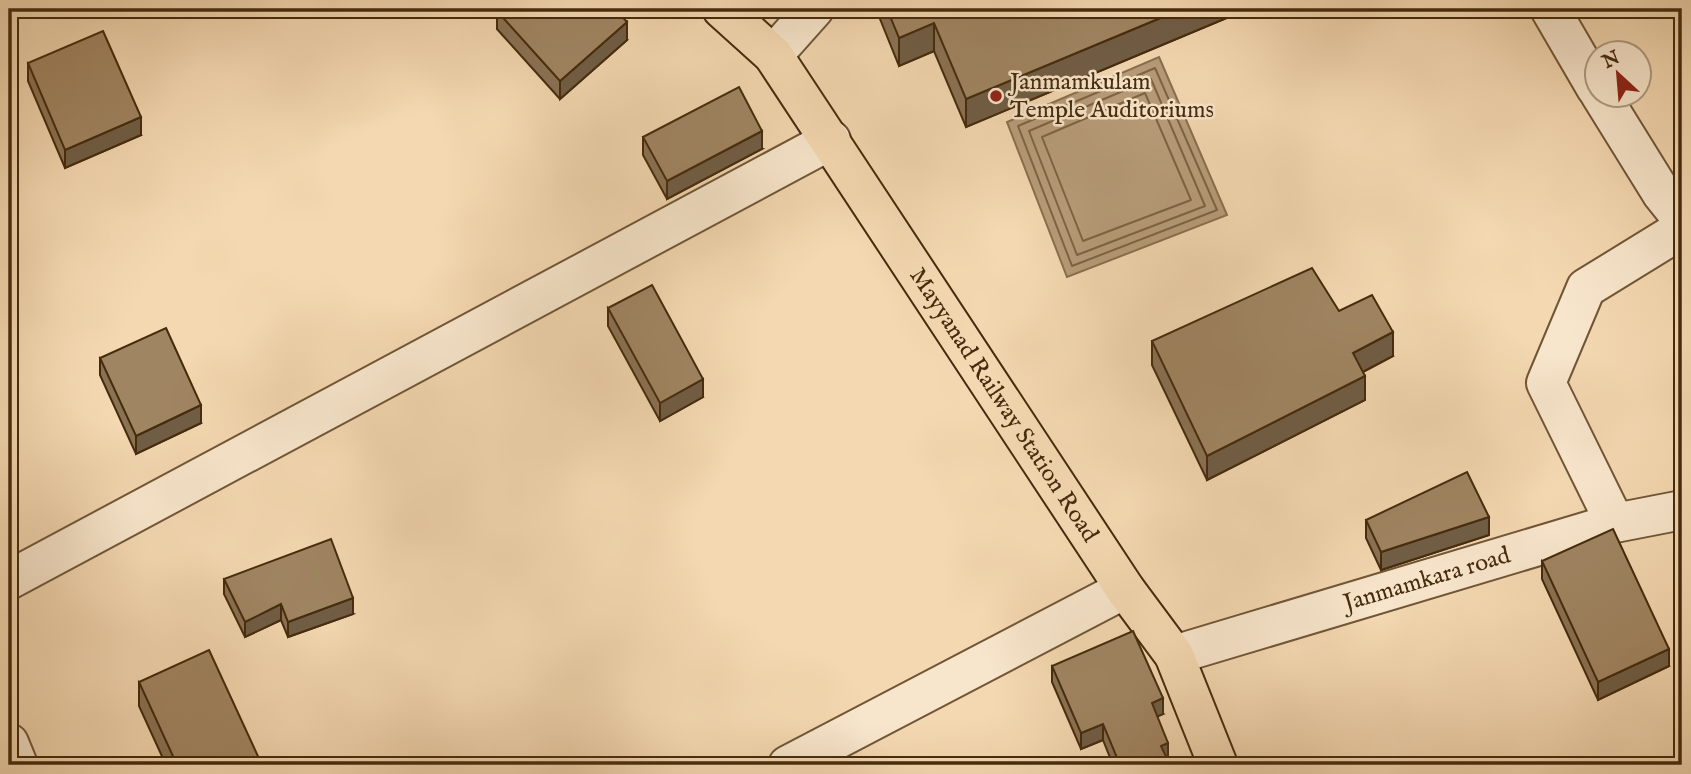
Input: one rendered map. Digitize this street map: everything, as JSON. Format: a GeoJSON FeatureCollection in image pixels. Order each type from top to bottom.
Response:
{"type":"FeatureCollection","features":[{"type":"Feature","properties":{"kind":"main road","name":"Mayyanad Railway Station Road"},"geometry":{"type":"LineString","coordinates":[[722,9],[773,55],[1125,589],[1174,655],[1218,765]]}},
{"type":"Feature","properties":{"kind":"street"},"geometry":{"type":"LineString","coordinates":[[773,55],[814,9]]}},
{"type":"Feature","properties":{"kind":"street"},"geometry":{"type":"LineString","coordinates":[[1550,9],[1582,63]]}},
{"type":"Feature","properties":{"kind":"street"},"geometry":{"type":"LineString","coordinates":[[1609,108],[1656,185],[1682,219]]}},
{"type":"Feature","properties":{"kind":"street"},"geometry":{"type":"LineString","coordinates":[[9,580],[831,140]]}},
{"type":"Feature","properties":{"kind":"street"},"geometry":{"type":"LineString","coordinates":[[1615,523],[1546,383],[1586,288],[1682,229]]}},
{"type":"Feature","properties":{"kind":"street","name":"Janmamkara road"},"geometry":{"type":"LineString","coordinates":[[1174,655],[1615,523],[1682,510]]}},
{"type":"Feature","properties":{"kind":"street"},"geometry":{"type":"LineString","coordinates":[[788,765],[1125,589]]}},
{"type":"Feature","properties":{"kind":"street"},"geometry":{"type":"LineString","coordinates":[[9,743],[18,765]]}},
{"type":"Feature","properties":{"kind":"water"},"geometry":{"type":"Polygon","coordinates":[[[1159,57],[1227,215],[1067,277],[1007,122],[1159,57]]]}},
{"type":"Feature","properties":{"kind":"building"},"geometry":{"type":"Polygon","coordinates":[[[615,9],[627,22],[560,81],[497,11],[615,9]]]}},
{"type":"Feature","properties":{"kind":"building"},"geometry":{"type":"Polygon","coordinates":[[[887,9],[1182,9],[966,99],[934,23],[899,38],[887,9]]]}},
{"type":"Feature","properties":{"kind":"building"},"geometry":{"type":"Polygon","coordinates":[[[103,31],[141,117],[65,150],[28,63],[103,31]]]}},
{"type":"Feature","properties":{"kind":"building"},"geometry":{"type":"Polygon","coordinates":[[[739,87],[762,131],[667,181],[643,137],[739,87]]]}},
{"type":"Feature","properties":{"kind":"building"},"geometry":{"type":"Polygon","coordinates":[[[1312,268],[1339,311],[1372,295],[1393,332],[1353,353],[1365,376],[1207,456],[1152,341],[1312,268]]]}},
{"type":"Feature","properties":{"kind":"building"},"geometry":{"type":"Polygon","coordinates":[[[652,285],[703,379],[660,403],[608,308],[652,285]]]}},
{"type":"Feature","properties":{"kind":"building"},"geometry":{"type":"Polygon","coordinates":[[[166,328],[201,405],[136,436],[100,358],[166,328]]]}},
{"type":"Feature","properties":{"kind":"building"},"geometry":{"type":"Polygon","coordinates":[[[1467,472],[1489,517],[1381,552],[1366,520],[1467,472]]]}},
{"type":"Feature","properties":{"kind":"building"},"geometry":{"type":"Polygon","coordinates":[[[1613,529],[1669,649],[1598,682],[1542,561],[1613,529]]]}},
{"type":"Feature","properties":{"kind":"building"},"geometry":{"type":"Polygon","coordinates":[[[331,539],[353,598],[288,622],[281,604],[245,622],[224,579],[331,539]]]}},
{"type":"Feature","properties":{"kind":"building"},"geometry":{"type":"Polygon","coordinates":[[[1133,631],[1163,698],[1152,703],[1168,743],[1161,746],[1170,765],[1120,765],[1103,724],[1081,733],[1052,666],[1133,631]]]}},
{"type":"Feature","properties":{"kind":"building"},"geometry":{"type":"Polygon","coordinates":[[[209,650],[262,765],[177,765],[139,682],[209,650]]]}},
{"type":"Feature","properties":{"kind":"place","name":"Janmamkulam Temple Auditoriums"},"geometry":{"type":"Point","coordinates":[996,96]}}]}
